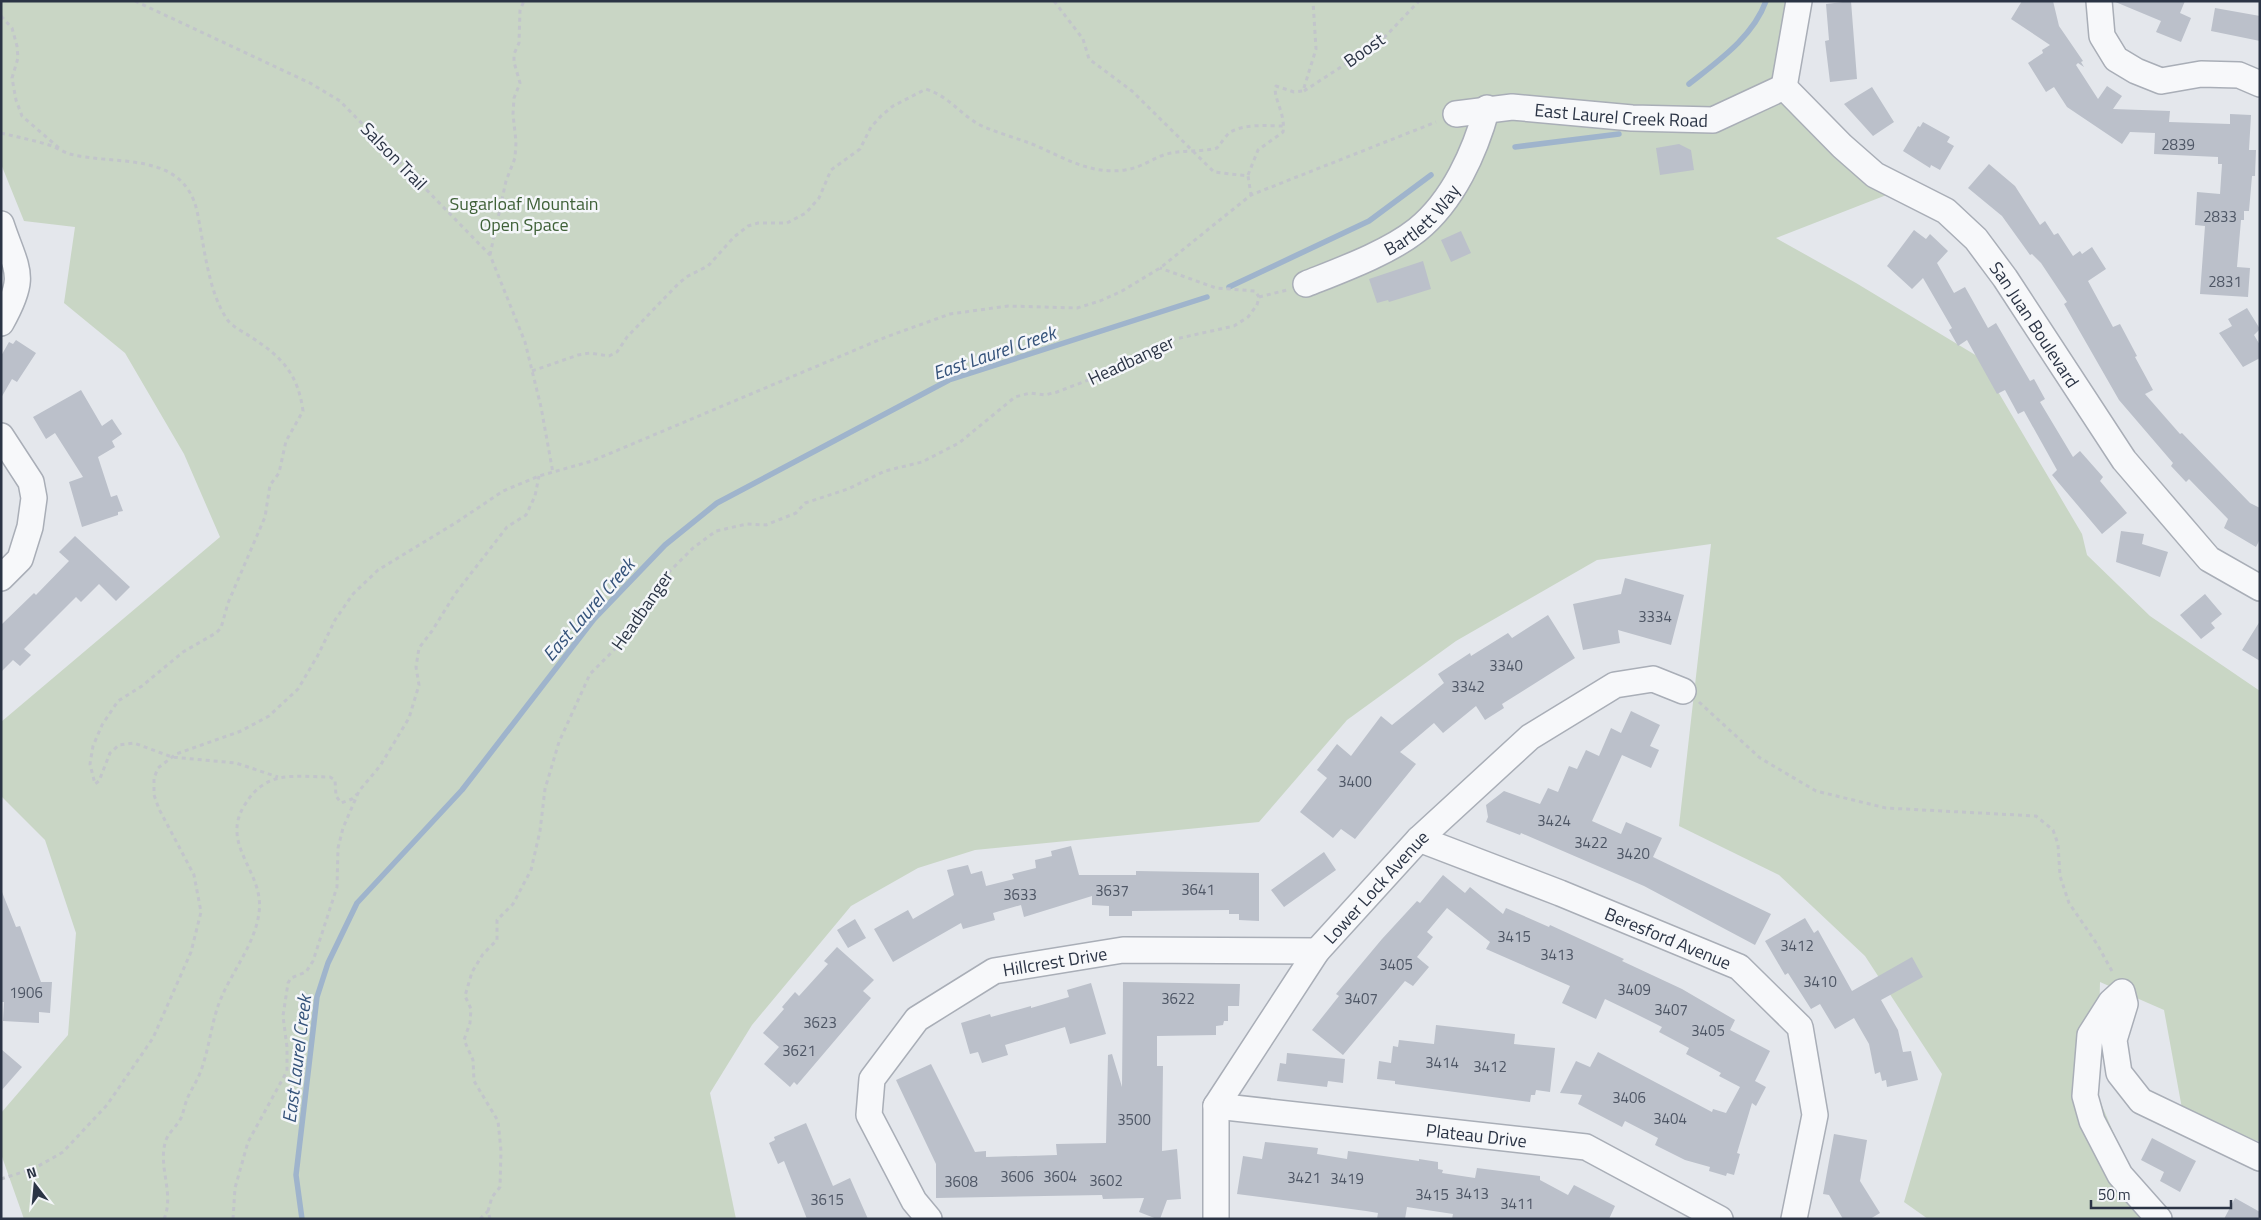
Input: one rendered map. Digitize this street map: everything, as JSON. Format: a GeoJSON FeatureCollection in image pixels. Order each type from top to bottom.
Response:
{"type":"FeatureCollection","features":[{"type":"Feature","properties":{"kind":"street"},"geometry":{"type":"LineString","coordinates":[[1784,87],[1796,31],[1799,1]]}},
{"type":"Feature","properties":{"kind":"street"},"geometry":{"type":"LineString","coordinates":[[2099,1],[2102,36],[2116,59],[2136,71],[2161,81],[2201,74],[2239,75],[2260,84]]}},
{"type":"Feature","properties":{"kind":"street","name":"East Laurel Creek Road"},"geometry":{"type":"LineString","coordinates":[[1456,114],[1487,108],[1512,107],[1632,118],[1713,120],[1784,87]]}},
{"type":"Feature","properties":{"kind":"street","name":"San Juan Boulevard"},"geometry":{"type":"LineString","coordinates":[[1784,87],[1842,146],[1876,175],[1946,211],[1976,240],[2005,278],[2124,460],[2209,559],[2260,588]]}},
{"type":"Feature","properties":{"kind":"street","name":"Bartlett Way"},"geometry":{"type":"LineString","coordinates":[[1306,284],[1386,248],[1416,231],[1433,215],[1448,195],[1479,138],[1487,108]]}},
{"type":"Feature","properties":{"kind":"street"},"geometry":{"type":"LineString","coordinates":[[1,224],[18,272],[18,281],[11,305],[1,323]]}},
{"type":"Feature","properties":{"kind":"street"},"geometry":{"type":"LineString","coordinates":[[1,436],[31,482],[34,498],[30,527],[20,559],[1,578]]}},
{"type":"Feature","properties":{"kind":"street","name":"Lower Lock Avenue"},"geometry":{"type":"LineString","coordinates":[[1216,1106],[1317,951],[1419,839],[1530,737],[1615,685],[1653,679],[1683,691]]}},
{"type":"Feature","properties":{"kind":"street","name":"Beresford Avenue"},"geometry":{"type":"LineString","coordinates":[[1419,839],[1560,893],[1739,967],[1800,1027],[1815,1115],[1794,1219]]}},
{"type":"Feature","properties":{"kind":"street","name":"Hillcrest Drive"},"geometry":{"type":"LineString","coordinates":[[929,1219],[914,1201],[869,1115],[872,1079],[917,1020],[994,971],[1122,950],[1317,951]]}},
{"type":"Feature","properties":{"kind":"street"},"geometry":{"type":"LineString","coordinates":[[2159,1219],[2120,1175],[2092,1121],[2084,1096],[2090,1035],[2111,1002],[2122,992],[2125,1004],[2114,1040],[2119,1073],[2141,1101],[2260,1158]]}},
{"type":"Feature","properties":{"kind":"street"},"geometry":{"type":"LineString","coordinates":[[1216,1106],[1216,1219]]}},
{"type":"Feature","properties":{"kind":"street","name":"Plateau Drive"},"geometry":{"type":"LineString","coordinates":[[1216,1106],[1586,1147],[1720,1219]]}},
{"type":"Feature","properties":{"kind":"path","name":"Salson Trail"},"geometry":{"type":"LineString","coordinates":[[135,1],[310,82],[340,101],[490,255],[525,342],[541,407],[552,473]]}},
{"type":"Feature","properties":{"kind":"path"},"geometry":{"type":"LineString","coordinates":[[490,255],[506,181],[515,158],[514,98],[520,83],[514,62],[514,54],[519,43],[520,10],[524,1]]}},
{"type":"Feature","properties":{"kind":"path"},"geometry":{"type":"LineString","coordinates":[[1054,1],[1084,39],[1089,59],[1132,91],[1214,172],[1248,176]]}},
{"type":"Feature","properties":{"kind":"path"},"geometry":{"type":"LineString","coordinates":[[1251,195],[1248,176],[1258,150],[1264,143],[1277,138],[1284,126],[1282,110],[1274,90],[1276,86],[1294,92],[1303,91],[1316,49],[1313,1]]}},
{"type":"Feature","properties":{"kind":"path","name":"Boost"},"geometry":{"type":"LineString","coordinates":[[1303,91],[1381,41],[1419,1]]}},
{"type":"Feature","properties":{"kind":"path"},"geometry":{"type":"LineString","coordinates":[[1,16],[12,28],[17,46],[18,58],[12,78],[16,100],[22,116],[61,150]]}},
{"type":"Feature","properties":{"kind":"path"},"geometry":{"type":"LineString","coordinates":[[532,371],[578,355],[590,353],[609,356],[617,352],[627,337],[679,283],[708,266],[741,230],[758,223],[787,223],[806,213],[818,198],[831,170],[860,149],[871,127],[881,116],[893,106],[926,89],[939,94],[956,106],[968,118],[982,126],[1035,145],[1059,158],[1105,172],[1142,166],[1169,154],[1216,148],[1228,134],[1237,129],[1284,126]]}},
{"type":"Feature","properties":{"kind":"path"},"geometry":{"type":"LineString","coordinates":[[1,1179],[35,1168],[63,1152],[107,1104],[153,1038],[191,952],[201,912],[194,875],[159,810],[154,795],[154,778],[158,768],[172,756],[186,749],[241,731],[269,716],[298,689],[318,655],[335,620],[353,594],[378,570],[457,522],[503,491],[539,476],[592,461],[886,337],[950,314],[1008,306],[1077,308],[1100,301],[1122,291],[1160,268],[1251,195],[1456,114]]}},
{"type":"Feature","properties":{"kind":"path"},"geometry":{"type":"LineString","coordinates":[[1,133],[70,154],[154,165],[168,170],[185,187],[194,202],[214,294],[220,308],[229,322],[276,353],[283,361],[299,390],[303,411],[286,441],[279,473],[270,485],[265,517],[228,603],[221,628],[216,634],[183,652],[142,686],[118,701],[102,725],[93,746],[90,764],[95,784],[99,781],[110,753],[119,745],[134,743],[172,756],[236,763],[278,777]]}},
{"type":"Feature","properties":{"kind":"path"},"geometry":{"type":"LineString","coordinates":[[1160,268],[1216,288],[1255,291],[1259,297],[1306,284]]}},
{"type":"Feature","properties":{"kind":"path","name":"Headbanger"},"geometry":{"type":"LineString","coordinates":[[480,1219],[488,1211],[492,1197],[500,1187],[501,1151],[498,1121],[474,1081],[473,1060],[464,1040],[470,1023],[471,1009],[465,996],[472,972],[483,954],[497,940],[497,920],[512,904],[531,870],[540,831],[545,789],[558,742],[582,690],[590,674],[610,656],[641,618],[651,595],[668,572],[693,548],[716,531],[747,524],[766,525],[796,513],[804,503],[848,489],[885,471],[922,462],[959,443],[1015,397],[1030,393],[1045,395],[1057,392],[1117,369],[1142,351],[1171,340],[1234,326],[1248,317],[1257,305],[1259,297]]}},
{"type":"Feature","properties":{"kind":"path"},"geometry":{"type":"LineString","coordinates":[[164,1219],[169,1198],[164,1157],[166,1142],[182,1116],[188,1097],[199,1075],[221,997],[257,927],[260,911],[258,888],[239,845],[237,819],[247,801],[259,788],[268,780],[278,777],[330,777],[335,780],[336,796],[341,803],[352,799],[380,766],[409,718],[419,684],[416,667],[419,648],[455,594],[507,527],[526,515],[535,496],[539,476]]}},
{"type":"Feature","properties":{"kind":"path"},"geometry":{"type":"LineString","coordinates":[[1683,691],[1699,702],[1760,758],[1816,791],[1886,808],[2036,816],[2053,830],[2058,844],[2060,876],[2069,903],[2097,944],[2122,992]]}},
{"type":"Feature","properties":{"kind":"path"},"geometry":{"type":"LineString","coordinates":[[233,1219],[235,1188],[248,1142],[287,1071],[287,1047],[283,1016],[288,983],[291,978],[306,972],[313,961],[337,887],[338,848],[343,828],[359,791]]}},
{"type":"Feature","properties":{"kind":"path"},"geometry":{"type":"LineString","coordinates":[[488,1211],[490,1219]]}},
{"type":"Feature","properties":{"kind":"green space","name":"Sugarloaf Mountain Open Space"},"geometry":{"type":"Polygon","coordinates":[[[1,1],[1805,1],[1793,84],[1850,145],[1907,187],[1776,238],[1856,283],[1977,356],[2082,534],[2087,555],[2150,616],[2260,691],[2260,1142],[2183,1114],[2164,1010],[2100,982],[2097,1094],[2133,1179],[2169,1219],[1928,1219],[1904,1202],[1942,1074],[1865,956],[1779,875],[1679,826],[1711,544],[1597,560],[1456,641],[1347,720],[1259,822],[975,850],[918,868],[851,906],[752,1025],[710,1093],[736,1219],[24,1219],[1,1154],[1,1113],[68,1035],[76,933],[45,840],[1,796],[1,722],[220,537],[184,454],[125,353],[64,303],[75,227],[24,221],[1,164],[1,1]]]}},
{"type":"Feature","properties":{"kind":"building"},"geometry":{"type":"Polygon","coordinates":[[[1851,1],[1857,79],[1830,82],[1825,41],[1829,40],[1826,4],[1851,1]]]}},
{"type":"Feature","properties":{"kind":"building"},"geometry":{"type":"Polygon","coordinates":[[[2022,1],[2053,1],[2059,26],[2083,61],[2081,62],[2084,67],[2078,63],[2076,65],[2098,99],[2107,86],[2122,96],[2113,109],[2170,111],[2169,122],[2230,124],[2230,114],[2251,115],[2249,150],[2256,150],[2255,176],[2252,176],[2249,211],[2244,211],[2244,220],[2241,220],[2237,267],[2250,268],[2248,297],[2200,294],[2205,226],[2195,225],[2197,192],[2220,194],[2222,164],[2218,164],[2218,157],[2154,154],[2155,133],[2130,132],[2122,144],[2067,107],[2054,87],[2046,92],[2028,63],[2043,53],[2042,50],[2050,45],[2011,19],[2022,1]]]}},
{"type":"Feature","properties":{"kind":"building"},"geometry":{"type":"Polygon","coordinates":[[[2113,1],[2185,1],[2180,13],[2191,18],[2181,42],[2156,32],[2161,21],[2113,1]]]}},
{"type":"Feature","properties":{"kind":"building"},"geometry":{"type":"Polygon","coordinates":[[[2215,8],[2260,16],[2260,41],[2211,31],[2215,8]]]}},
{"type":"Feature","properties":{"kind":"building"},"geometry":{"type":"Polygon","coordinates":[[[1872,87],[1894,122],[1873,136],[1844,104],[1872,87]]]}},
{"type":"Feature","properties":{"kind":"building"},"geometry":{"type":"Polygon","coordinates":[[[1923,122],[1950,137],[1947,142],[1954,146],[1940,170],[1931,165],[1930,168],[1903,151],[1918,126],[1920,127],[1923,122]]]}},
{"type":"Feature","properties":{"kind":"building"},"geometry":{"type":"Polygon","coordinates":[[[1679,144],[1691,150],[1694,170],[1660,175],[1656,148],[1679,144]]]}},
{"type":"Feature","properties":{"kind":"building"},"geometry":{"type":"Polygon","coordinates":[[[1989,164],[2015,186],[2040,225],[2045,221],[2054,235],[2058,233],[2073,256],[2080,251],[2082,254],[2092,247],[2106,269],[2088,281],[2113,327],[2120,324],[2137,356],[2135,357],[2153,390],[2145,394],[2180,434],[2182,433],[2250,503],[2260,508],[2260,539],[2256,547],[2224,528],[2228,519],[2189,479],[2186,482],[2171,466],[2173,463],[2119,400],[2064,304],[2067,302],[2041,263],[2032,254],[2030,255],[2002,216],[1968,188],[1989,164]]]}},
{"type":"Feature","properties":{"kind":"building"},"geometry":{"type":"Polygon","coordinates":[[[1914,230],[1926,239],[1930,234],[1948,251],[1937,263],[1954,293],[1965,287],[1988,328],[1996,323],[2030,381],[2034,379],[2045,399],[2040,402],[2073,457],[2080,451],[2103,477],[2100,481],[2127,513],[2102,534],[2052,475],[2057,470],[2024,411],[2018,414],[2005,390],[1997,394],[1967,340],[1958,346],[1949,330],[1952,328],[1923,278],[1912,289],[1887,266],[1914,230]]]}},
{"type":"Feature","properties":{"kind":"building"},"geometry":{"type":"Polygon","coordinates":[[[1461,231],[1471,253],[1451,262],[1441,240],[1461,231]]]}},
{"type":"Feature","properties":{"kind":"building"},"geometry":{"type":"Polygon","coordinates":[[[1423,261],[1431,289],[1389,302],[1388,300],[1377,303],[1369,279],[1423,261]]]}},
{"type":"Feature","properties":{"kind":"building"},"geometry":{"type":"Polygon","coordinates":[[[2247,308],[2260,329],[2254,335],[2260,345],[2260,358],[2243,367],[2219,333],[2232,326],[2228,319],[2247,308]]]}},
{"type":"Feature","properties":{"kind":"building"},"geometry":{"type":"Polygon","coordinates":[[[16,340],[36,353],[17,382],[12,379],[1,398],[1,356],[9,342],[13,344],[16,340]]]}},
{"type":"Feature","properties":{"kind":"building"},"geometry":{"type":"Polygon","coordinates":[[[81,390],[102,426],[112,419],[122,434],[112,441],[115,447],[98,457],[111,497],[117,495],[123,511],[118,512],[118,515],[82,527],[69,482],[83,477],[55,433],[46,439],[33,417],[81,390]]]}},
{"type":"Feature","properties":{"kind":"building"},"geometry":{"type":"Polygon","coordinates":[[[2121,531],[2144,534],[2142,544],[2168,552],[2160,577],[2116,562],[2121,531]]]}},
{"type":"Feature","properties":{"kind":"building"},"geometry":{"type":"Polygon","coordinates":[[[75,536],[130,587],[116,601],[99,584],[81,602],[76,597],[24,649],[31,655],[20,666],[13,660],[1,672],[1,625],[34,593],[36,595],[69,561],[59,552],[75,536]]]}},
{"type":"Feature","properties":{"kind":"building"},"geometry":{"type":"Polygon","coordinates":[[[1625,578],[1684,595],[1671,645],[1618,630],[1620,643],[1583,650],[1573,604],[1621,594],[1625,578]]]}},
{"type":"Feature","properties":{"kind":"building"},"geometry":{"type":"Polygon","coordinates":[[[2205,594],[2222,614],[2211,623],[2215,628],[2201,639],[2180,615],[2205,594]]]}},
{"type":"Feature","properties":{"kind":"building"},"geometry":{"type":"Polygon","coordinates":[[[1548,615],[1575,658],[1502,704],[1504,708],[1485,720],[1476,706],[1443,733],[1434,723],[1400,752],[1416,764],[1355,839],[1341,829],[1333,838],[1300,812],[1327,778],[1317,770],[1337,744],[1351,756],[1381,716],[1392,725],[1444,683],[1438,674],[1470,653],[1471,656],[1508,633],[1512,638],[1548,615]]]}},
{"type":"Feature","properties":{"kind":"building"},"geometry":{"type":"Polygon","coordinates":[[[2260,621],[2260,661],[2242,650],[2260,621]]]}},
{"type":"Feature","properties":{"kind":"building"},"geometry":{"type":"Polygon","coordinates":[[[1631,711],[1660,725],[1650,746],[1659,750],[1651,768],[1622,755],[1592,821],[1621,834],[1626,822],[1662,838],[1653,857],[1771,914],[1755,945],[1644,886],[1521,833],[1520,835],[1486,822],[1488,817],[1486,805],[1504,791],[1540,804],[1548,788],[1558,792],[1569,766],[1577,769],[1586,750],[1599,756],[1611,728],[1621,733],[1631,711]]]}},
{"type":"Feature","properties":{"kind":"building"},"geometry":{"type":"Polygon","coordinates":[[[1071,846],[1079,875],[1136,875],[1136,871],[1259,873],[1259,921],[1239,920],[1239,914],[1229,914],[1229,910],[1132,911],[1132,916],[1109,916],[1109,906],[1092,905],[1092,896],[1024,917],[1021,905],[993,913],[995,920],[963,929],[961,923],[893,962],[874,929],[908,910],[913,919],[954,895],[947,870],[968,865],[971,874],[982,871],[986,886],[1014,879],[1012,874],[1036,868],[1035,860],[1052,856],[1051,851],[1071,846]]]}},
{"type":"Feature","properties":{"kind":"building"},"geometry":{"type":"Polygon","coordinates":[[[1324,852],[1336,870],[1284,907],[1271,890],[1324,852]]]}},
{"type":"Feature","properties":{"kind":"building"},"geometry":{"type":"Polygon","coordinates":[[[1443,875],[1465,893],[1470,887],[1503,914],[1506,908],[1549,927],[1550,925],[1624,959],[1622,961],[1682,989],[1735,1020],[1730,1030],[1770,1051],[1755,1081],[1766,1087],[1756,1106],[1752,1103],[1737,1153],[1740,1154],[1734,1175],[1727,1173],[1726,1176],[1709,1171],[1710,1167],[1685,1160],[1655,1145],[1658,1138],[1625,1121],[1622,1127],[1578,1104],[1582,1095],[1560,1093],[1576,1061],[1590,1067],[1598,1052],[1712,1112],[1713,1109],[1726,1113],[1740,1087],[1719,1076],[1721,1073],[1686,1054],[1689,1048],[1659,1032],[1662,1027],[1605,999],[1596,1019],[1562,1003],[1570,986],[1486,949],[1490,942],[1447,908],[1427,932],[1433,937],[1417,957],[1429,967],[1413,986],[1405,981],[1343,1055],[1312,1030],[1339,996],[1336,994],[1382,939],[1417,901],[1420,903],[1443,875]]]}},
{"type":"Feature","properties":{"kind":"building"},"geometry":{"type":"Polygon","coordinates":[[[2,892],[16,927],[20,926],[41,982],[52,982],[50,1013],[39,1012],[39,1023],[3,1021],[4,1002],[1,1002],[2,892]]]}},
{"type":"Feature","properties":{"kind":"building"},"geometry":{"type":"Polygon","coordinates":[[[1805,918],[1814,933],[1818,930],[1852,991],[1912,957],[1923,977],[1881,1000],[1898,1030],[1903,1052],[1911,1051],[1918,1080],[1887,1087],[1886,1080],[1882,1081],[1880,1072],[1875,1074],[1869,1044],[1854,1018],[1835,1029],[1820,1004],[1811,1009],[1788,973],[1785,975],[1765,941],[1805,918]]]}},
{"type":"Feature","properties":{"kind":"building"},"geometry":{"type":"Polygon","coordinates":[[[855,919],[866,938],[848,948],[837,930],[855,919]]]}},
{"type":"Feature","properties":{"kind":"building"},"geometry":{"type":"Polygon","coordinates":[[[837,947],[874,980],[863,991],[871,998],[797,1085],[794,1082],[790,1087],[764,1064],[779,1047],[763,1033],[784,1009],[782,1007],[795,992],[799,996],[828,964],[824,961],[837,947]]]}},
{"type":"Feature","properties":{"kind":"building"},"geometry":{"type":"Polygon","coordinates":[[[1123,982],[1240,984],[1239,1006],[1228,1006],[1228,1021],[1224,1021],[1223,1025],[1216,1026],[1216,1035],[1157,1036],[1157,1066],[1163,1066],[1162,1151],[1177,1149],[1181,1199],[1167,1200],[1160,1219],[1157,1219],[1139,1212],[1144,1198],[1103,1199],[1102,1195],[936,1198],[936,1164],[896,1080],[931,1064],[975,1152],[986,1151],[986,1157],[1057,1155],[1056,1144],[1106,1143],[1108,1055],[1112,1054],[1122,1087],[1123,982]]]}},
{"type":"Feature","properties":{"kind":"building"},"geometry":{"type":"Polygon","coordinates":[[[1091,983],[1106,1034],[1070,1044],[1065,1027],[1005,1045],[1008,1055],[982,1063],[978,1052],[970,1054],[961,1023],[990,1014],[991,1017],[1069,997],[1067,990],[1091,983]]]}},
{"type":"Feature","properties":{"kind":"building"},"geometry":{"type":"Polygon","coordinates":[[[1436,1025],[1515,1034],[1514,1044],[1555,1048],[1550,1092],[1536,1090],[1535,1095],[1531,1095],[1530,1102],[1395,1084],[1395,1081],[1377,1079],[1379,1061],[1391,1063],[1393,1046],[1398,1047],[1399,1040],[1434,1044],[1436,1025]]]}},
{"type":"Feature","properties":{"kind":"building"},"geometry":{"type":"Polygon","coordinates":[[[1,1049],[22,1067],[1,1091],[1,1049]]]}},
{"type":"Feature","properties":{"kind":"building"},"geometry":{"type":"Polygon","coordinates":[[[1287,1053],[1345,1059],[1343,1083],[1328,1081],[1327,1087],[1277,1081],[1280,1063],[1286,1064],[1287,1053]]]}},
{"type":"Feature","properties":{"kind":"building"},"geometry":{"type":"Polygon","coordinates":[[[806,1123],[833,1186],[850,1178],[868,1219],[807,1219],[784,1161],[778,1164],[769,1143],[775,1140],[774,1137],[806,1123]]]}},
{"type":"Feature","properties":{"kind":"building"},"geometry":{"type":"Polygon","coordinates":[[[1834,1134],[1867,1140],[1860,1181],[1880,1213],[1870,1219],[1843,1219],[1829,1195],[1823,1194],[1834,1134]]]}},
{"type":"Feature","properties":{"kind":"building"},"geometry":{"type":"Polygon","coordinates":[[[2152,1138],[2196,1161],[2180,1192],[2160,1181],[2164,1172],[2141,1160],[2152,1138]]]}},
{"type":"Feature","properties":{"kind":"building"},"geometry":{"type":"Polygon","coordinates":[[[1265,1142],[1318,1148],[1317,1154],[1347,1159],[1348,1151],[1438,1162],[1438,1169],[1443,1170],[1442,1173],[1475,1178],[1477,1168],[1540,1176],[1540,1180],[1568,1195],[1574,1185],[1615,1206],[1609,1219],[1452,1219],[1453,1214],[1407,1207],[1405,1219],[1377,1219],[1378,1213],[1237,1194],[1243,1156],[1262,1159],[1265,1142]]]}},
{"type":"Feature","properties":{"kind":"building"},"geometry":{"type":"Polygon","coordinates":[[[2235,1198],[2260,1212],[2260,1219],[2224,1219],[2235,1198]]]}},
{"type":"Feature","properties":{"kind":"waterway","name":"East Laurel Creek"},"geometry":{"type":"LineString","coordinates":[[1689,84],[1723,57],[1744,37],[1753,26],[1766,1]]}},
{"type":"Feature","properties":{"kind":"waterway","name":"East Laurel Creek"},"geometry":{"type":"LineString","coordinates":[[1515,147],[1619,134]]}},
{"type":"Feature","properties":{"kind":"waterway","name":"East Laurel Creek"},"geometry":{"type":"LineString","coordinates":[[1229,287],[1369,221],[1431,175]]}},
{"type":"Feature","properties":{"kind":"waterway","name":"East Laurel Creek"},"geometry":{"type":"LineString","coordinates":[[302,1219],[296,1175],[317,997],[328,963],[357,903],[462,790],[594,619],[665,545],[717,503],[949,380],[1207,297]]}}]}
